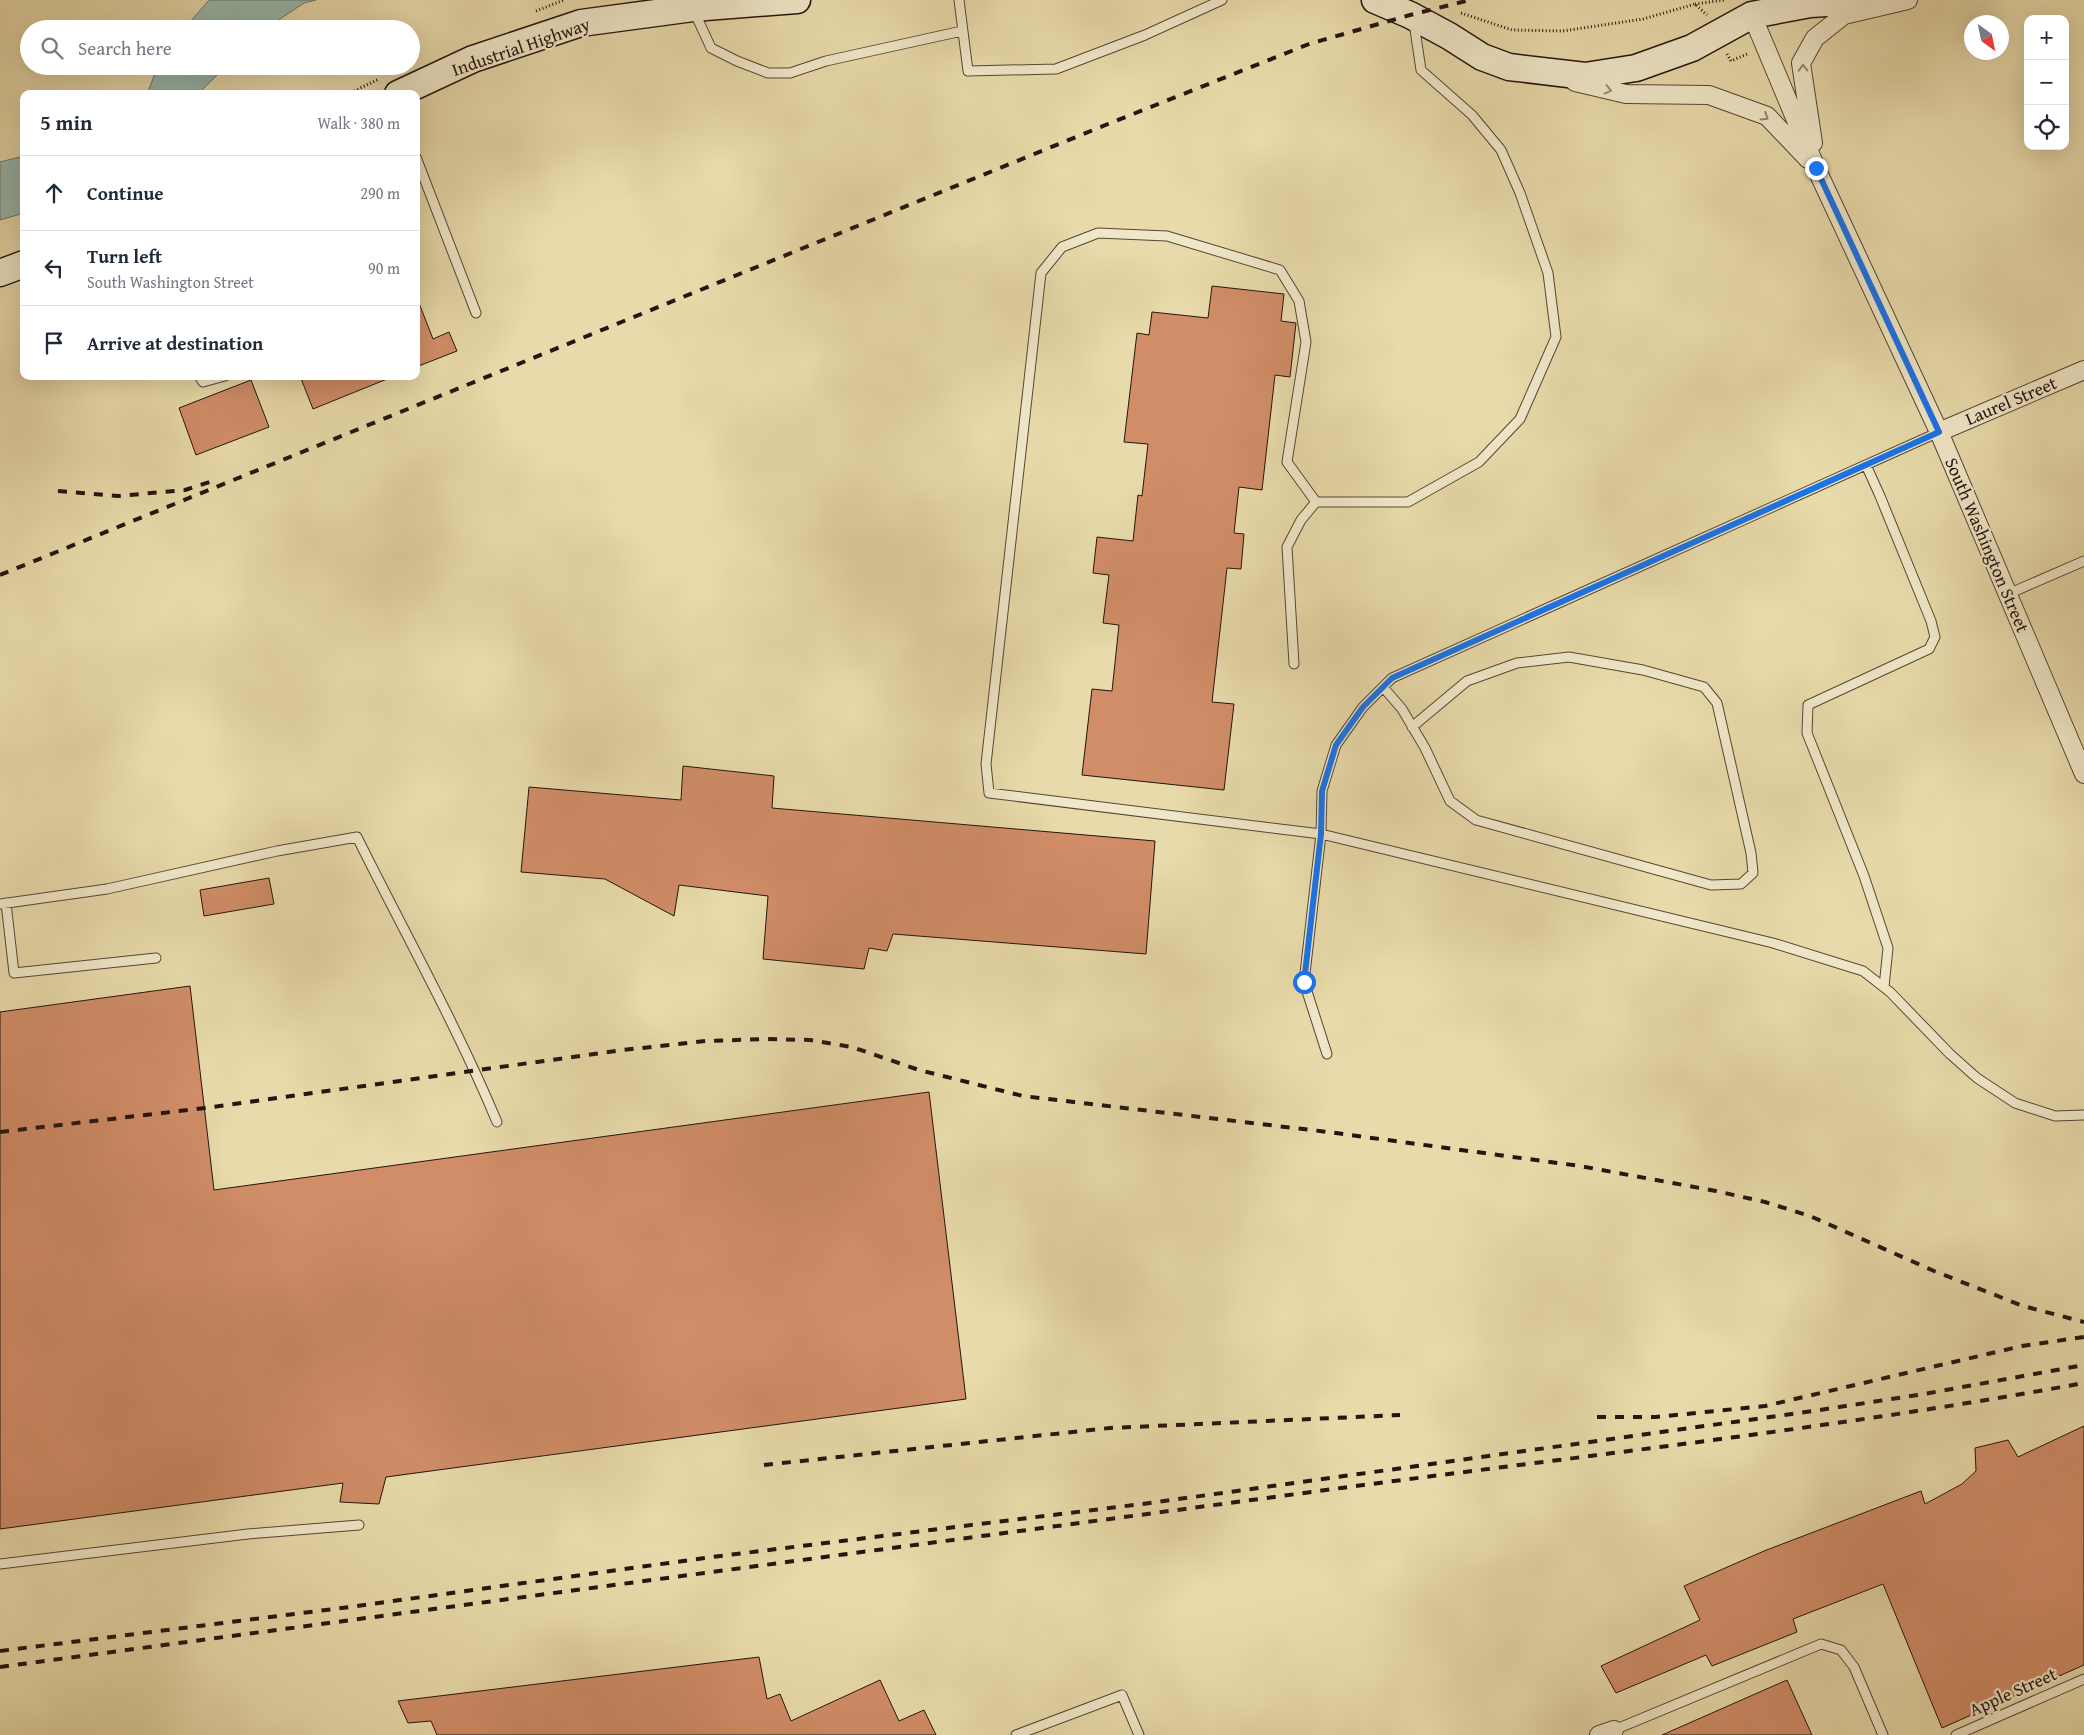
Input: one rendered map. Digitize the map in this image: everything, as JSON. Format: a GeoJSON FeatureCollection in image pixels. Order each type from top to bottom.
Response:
{"type":"FeatureCollection","features":[{"type":"Feature","properties":{"kind":"street","name":"Industrial Highway"},"geometry":{"type":"LineString","coordinates":[[407,90],[473,59],[581,23],[693,8],[797,0]]}},
{"type":"Feature","properties":{"kind":"street"},"geometry":{"type":"LineString","coordinates":[[1375,0],[1413,16],[1482,57],[1509,66],[1626,94],[1709,95],[1767,116],[1816,168]]}},
{"type":"Feature","properties":{"kind":"street"},"geometry":{"type":"LineString","coordinates":[[1509,66],[1585,76],[1636,68],[1692,48],[1752,15],[1810,4],[1879,0]]}},
{"type":"Feature","properties":{"kind":"street"},"geometry":{"type":"LineString","coordinates":[[1816,168],[1801,62],[1815,38],[1844,15],[1908,0]]}},
{"type":"Feature","properties":{"kind":"street","name":"South Washington Street"},"geometry":{"type":"LineString","coordinates":[[1752,15],[1816,168],[1939,432],[2082,764]]}},
{"type":"Feature","properties":{"kind":"street"},"geometry":{"type":"LineString","coordinates":[[0,273],[20,266]]}},
{"type":"Feature","properties":{"kind":"street","name":"Laurel Street"},"geometry":{"type":"LineString","coordinates":[[1939,432],[2084,370]]}},
{"type":"Feature","properties":{"kind":"lane"},"geometry":{"type":"LineString","coordinates":[[959,0],[968,71],[1056,69],[1145,35],[1222,0]]}},
{"type":"Feature","properties":{"kind":"lane"},"geometry":{"type":"LineString","coordinates":[[693,8],[711,48],[768,73],[790,73],[826,62],[962,31]]}},
{"type":"Feature","properties":{"kind":"lane"},"geometry":{"type":"LineString","coordinates":[[1316,502],[1408,502],[1479,462],[1520,419],[1556,337],[1548,273],[1520,193],[1501,150],[1472,115],[1421,70],[1413,16]]}},
{"type":"Feature","properties":{"kind":"lane"},"geometry":{"type":"LineString","coordinates":[[420,167],[476,313]]}},
{"type":"Feature","properties":{"kind":"lane"},"geometry":{"type":"LineString","coordinates":[[1316,502],[1287,462],[1306,342],[1299,301],[1280,270],[1167,236],[1098,233],[1062,247],[1041,273],[986,764],[989,793],[1321,834],[1773,943],[1863,971],[1884,988],[1950,1054],[1977,1078],[2015,1103],[2055,1116],[2084,1115]]}},
{"type":"Feature","properties":{"kind":"lane"},"geometry":{"type":"LineString","coordinates":[[1327,1054],[1304,982],[1321,834],[1322,791],[1336,745],[1363,707],[1383,686],[1392,678],[1939,432]]}},
{"type":"Feature","properties":{"kind":"lane"},"geometry":{"type":"LineString","coordinates":[[1866,465],[1895,532],[1931,622],[1935,637],[1929,649],[1808,705],[1807,733],[1864,876],[1888,948],[1884,988]]}},
{"type":"Feature","properties":{"kind":"lane"},"geometry":{"type":"LineString","coordinates":[[1294,664],[1287,547],[1301,520],[1316,502]]}},
{"type":"Feature","properties":{"kind":"lane"},"geometry":{"type":"LineString","coordinates":[[2008,594],[2084,561]]}},
{"type":"Feature","properties":{"kind":"lane"},"geometry":{"type":"LineString","coordinates":[[1383,686],[1402,709],[1412,726],[1425,748],[1450,802],[1476,820],[1711,884],[1741,884],[1753,873],[1751,853],[1717,703],[1704,687],[1643,670],[1569,657],[1517,663],[1467,681],[1412,726]]}},
{"type":"Feature","properties":{"kind":"lane"},"geometry":{"type":"LineString","coordinates":[[156,958],[14,973],[3,904],[106,889],[277,851],[357,837],[390,904],[439,993],[476,1071],[497,1122]]}},
{"type":"Feature","properties":{"kind":"lane"},"geometry":{"type":"LineString","coordinates":[[0,1564],[248,1534],[359,1525]]}},
{"type":"Feature","properties":{"kind":"lane"},"geometry":{"type":"LineString","coordinates":[[1606,1732],[1821,1644],[1841,1650],[1854,1667],[1883,1735]]}},
{"type":"Feature","properties":{"kind":"lane","name":"Apple Street"},"geometry":{"type":"LineString","coordinates":[[1956,1735],[2084,1679]]}},
{"type":"Feature","properties":{"kind":"lane"},"geometry":{"type":"LineString","coordinates":[[1016,1735],[1122,1695],[1139,1735]]}},
{"type":"Feature","properties":{"kind":"path"},"geometry":{"type":"LineString","coordinates":[[1457,12],[1512,30],[1563,31],[1643,19],[1695,4],[1724,0]]}},
{"type":"Feature","properties":{"kind":"path"},"geometry":{"type":"LineString","coordinates":[[1695,4],[1705,12]]}},
{"type":"Feature","properties":{"kind":"water"},"geometry":{"type":"Polygon","coordinates":[[[209,0],[316,0],[304,3],[278,20],[192,20],[209,0]]]}},
{"type":"Feature","properties":{"kind":"water"},"geometry":{"type":"Polygon","coordinates":[[[154,75],[217,75],[202,90],[149,90],[154,75]]]}},
{"type":"Feature","properties":{"kind":"water"},"geometry":{"type":"Polygon","coordinates":[[[20,157],[20,214],[0,220],[0,162],[20,157]]]}},
{"type":"Feature","properties":{"kind":"building"},"geometry":{"type":"Polygon","coordinates":[[[1212,286],[1284,294],[1281,321],[1296,323],[1290,377],[1275,375],[1262,490],[1239,487],[1234,533],[1244,534],[1241,569],[1227,568],[1212,702],[1234,704],[1224,790],[1082,775],[1092,689],[1112,691],[1119,625],[1103,623],[1109,575],[1093,573],[1097,537],[1133,541],[1138,495],[1142,496],[1148,444],[1124,442],[1137,333],[1149,335],[1152,312],[1208,318],[1212,286]]]}},
{"type":"Feature","properties":{"kind":"building"},"geometry":{"type":"Polygon","coordinates":[[[420,306],[433,339],[449,332],[457,351],[420,365],[420,306]]]}},
{"type":"Feature","properties":{"kind":"building"},"geometry":{"type":"Polygon","coordinates":[[[251,380],[269,427],[196,455],[179,408],[251,380]]]}},
{"type":"Feature","properties":{"kind":"building"},"geometry":{"type":"Polygon","coordinates":[[[302,380],[385,380],[313,409],[302,380]]]}},
{"type":"Feature","properties":{"kind":"building"},"geometry":{"type":"Polygon","coordinates":[[[683,766],[774,776],[772,808],[1155,841],[1146,954],[893,934],[887,951],[869,948],[864,969],[763,959],[768,896],[679,885],[674,916],[605,879],[521,872],[529,787],[681,800],[683,766]]]}},
{"type":"Feature","properties":{"kind":"building"},"geometry":{"type":"Polygon","coordinates":[[[269,878],[274,904],[204,916],[200,890],[269,878]]]}},
{"type":"Feature","properties":{"kind":"building"},"geometry":{"type":"Polygon","coordinates":[[[190,986],[214,1190],[929,1092],[966,1399],[386,1477],[379,1504],[340,1502],[343,1483],[0,1529],[0,1012],[190,986]]]}},
{"type":"Feature","properties":{"kind":"building"},"geometry":{"type":"Polygon","coordinates":[[[2084,1426],[2084,1665],[1942,1728],[1883,1584],[1793,1619],[1797,1632],[1712,1666],[1706,1655],[1616,1693],[1601,1666],[1700,1620],[1684,1586],[1764,1551],[1921,1491],[1925,1504],[1962,1484],[1976,1471],[1975,1448],[2008,1440],[2018,1457],[2084,1426]]]}},
{"type":"Feature","properties":{"kind":"building"},"geometry":{"type":"Polygon","coordinates":[[[759,1657],[767,1699],[780,1694],[791,1721],[880,1680],[899,1721],[924,1710],[936,1735],[437,1735],[431,1721],[408,1723],[398,1701],[759,1657]]]}},
{"type":"Feature","properties":{"kind":"building"},"geometry":{"type":"Polygon","coordinates":[[[1787,1680],[1812,1735],[1662,1735],[1787,1680]]]}},
{"type":"Feature","properties":{"kind":"railway"},"geometry":{"type":"LineString","coordinates":[[0,575],[1309,44],[1470,0]]}},
{"type":"Feature","properties":{"kind":"railway"},"geometry":{"type":"LineString","coordinates":[[58,491],[118,496],[185,490],[216,480]]}},
{"type":"Feature","properties":{"kind":"railway"},"geometry":{"type":"LineString","coordinates":[[0,1132],[205,1108],[623,1050],[706,1041],[810,1040],[852,1047],[919,1070],[1023,1096],[1328,1132],[1580,1166],[1716,1191],[1765,1202],[1810,1216],[1934,1271],[2023,1306],[2084,1322]]}},
{"type":"Feature","properties":{"kind":"railway"},"geometry":{"type":"LineString","coordinates":[[1597,1417],[1656,1417],[1765,1406],[2022,1346],[2084,1337]]}},
{"type":"Feature","properties":{"kind":"railway"},"geometry":{"type":"LineString","coordinates":[[0,1651],[350,1607],[712,1557],[1150,1503],[1813,1411],[1924,1394],[2084,1365]]}},
{"type":"Feature","properties":{"kind":"railway"},"geometry":{"type":"LineString","coordinates":[[0,1667],[1713,1440],[1899,1414],[2084,1383]]}},
{"type":"Feature","properties":{"kind":"railway"},"geometry":{"type":"LineString","coordinates":[[764,1465],[1110,1428],[1400,1415]]}},
{"type":"Feature","properties":{"kind":"route"},"geometry":{"type":"LineString","coordinates":[[1304,982],[1321,834],[1322,791],[1336,745],[1363,707],[1392,678],[1939,432],[1816,168]]}}]}
